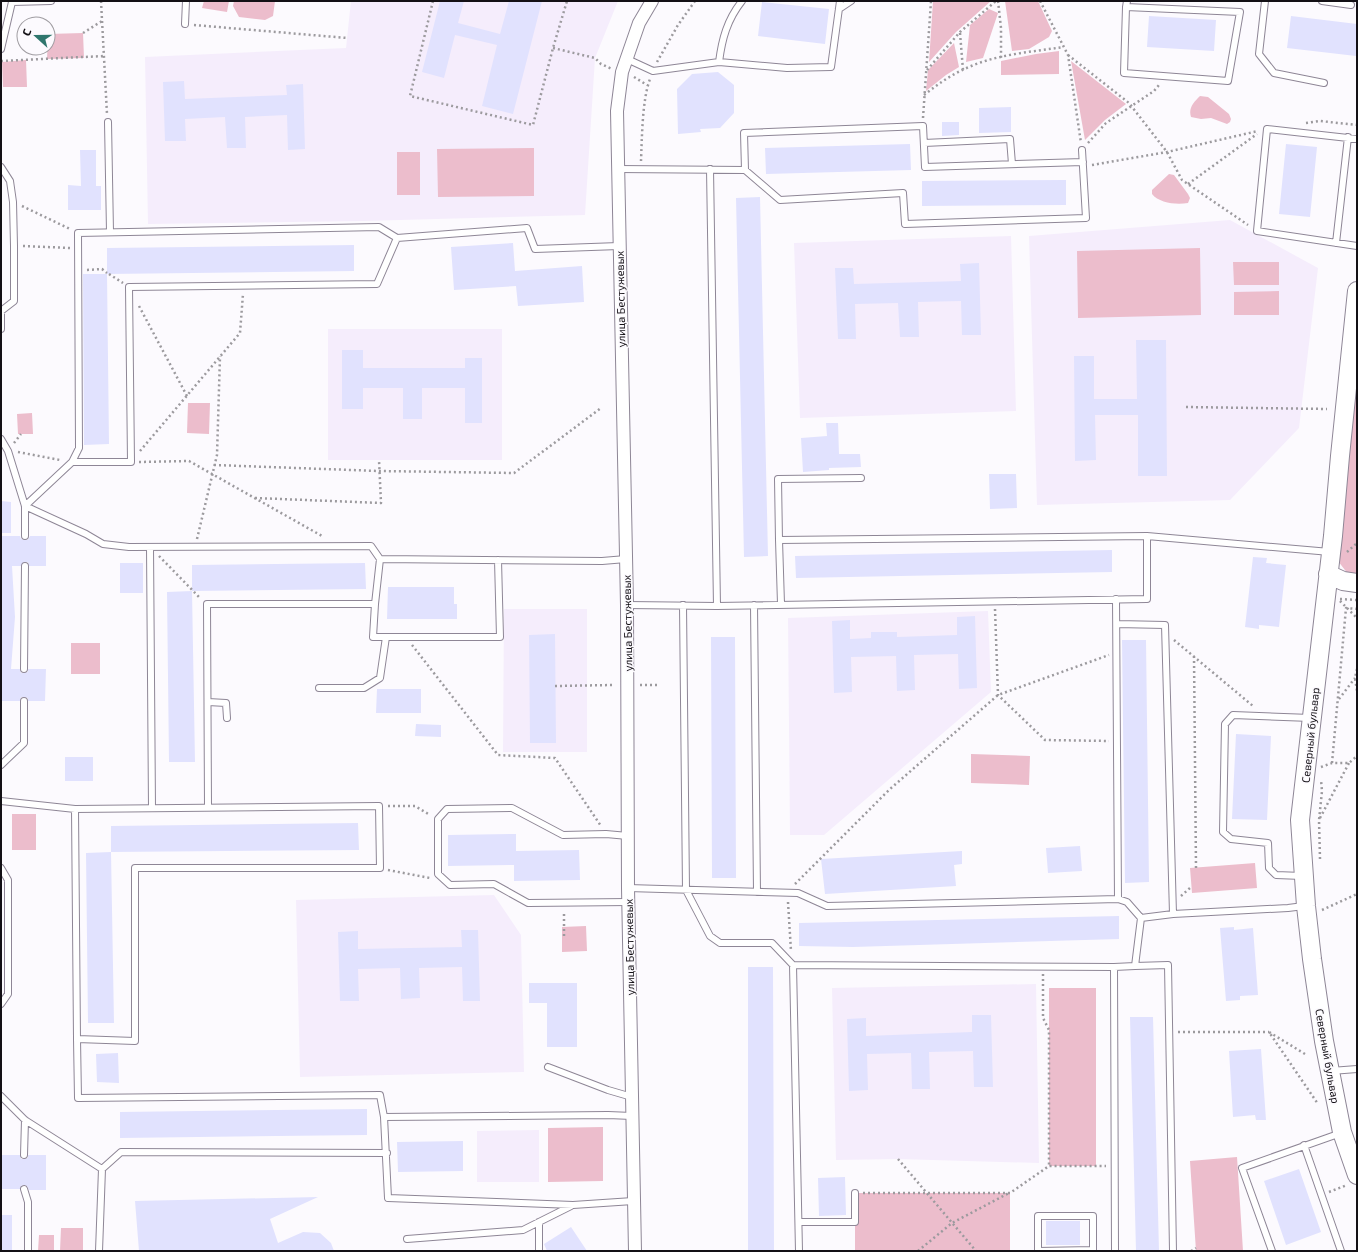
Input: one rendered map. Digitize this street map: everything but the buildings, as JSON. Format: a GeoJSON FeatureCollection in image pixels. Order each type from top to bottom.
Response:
{"type":"FeatureCollection","features":[{"type":"Feature","properties":{"kind":"main road","name":"Северный бульвар"},"geometry":{"type":"LineString","coordinates":[[1354,1179],[1342,1132],[1316,992],[1313,905],[1304,876],[1300,820],[1328,574],[1338,552],[1357,290]]}},
{"type":"Feature","properties":{"kind":"main road"},"geometry":{"type":"LineString","coordinates":[[1328,574],[1343,581],[1357,583]]}},
{"type":"Feature","properties":{"kind":"street","name":"улица Бестужевых"},"geometry":{"type":"LineString","coordinates":[[635,1251],[628,888],[627,605],[617,111],[622,72],[626,59],[639,23],[652,1]]}},
{"type":"Feature","properties":{"kind":"lane"},"geometry":{"type":"LineString","coordinates":[[1,47],[12,2],[51,1]]}},
{"type":"Feature","properties":{"kind":"lane"},"geometry":{"type":"LineString","coordinates":[[186,1],[186,24]]}},
{"type":"Feature","properties":{"kind":"lane"},"geometry":{"type":"LineString","coordinates":[[719,62],[722,39],[732,15],[742,1]]}},
{"type":"Feature","properties":{"kind":"lane"},"geometry":{"type":"LineString","coordinates":[[626,59],[653,70],[719,62],[787,68],[831,67],[840,1]]}},
{"type":"Feature","properties":{"kind":"lane"},"geometry":{"type":"LineString","coordinates":[[839,9],[851,1]]}},
{"type":"Feature","properties":{"kind":"lane"},"geometry":{"type":"LineString","coordinates":[[1266,1],[1259,54],[1274,73],[1324,82]]}},
{"type":"Feature","properties":{"kind":"lane"},"geometry":{"type":"LineString","coordinates":[[1322,1],[1350,5]]}},
{"type":"Feature","properties":{"kind":"lane"},"geometry":{"type":"LineString","coordinates":[[1126,4],[1240,12],[1228,82],[1124,73],[1126,4]]}},
{"type":"Feature","properties":{"kind":"lane"},"geometry":{"type":"LineString","coordinates":[[108,122],[110,232]]}},
{"type":"Feature","properties":{"kind":"lane"},"geometry":{"type":"LineString","coordinates":[[745,170],[744,133],[923,126],[925,167],[1012,164],[1083,165]]}},
{"type":"Feature","properties":{"kind":"lane"},"geometry":{"type":"LineString","coordinates":[[1357,139],[1267,129],[1257,231],[1357,246]]}},
{"type":"Feature","properties":{"kind":"lane"},"geometry":{"type":"LineString","coordinates":[[1336,243],[1348,137]]}},
{"type":"Feature","properties":{"kind":"lane"},"geometry":{"type":"LineString","coordinates":[[924,143],[1010,139],[1012,164]]}},
{"type":"Feature","properties":{"kind":"lane"},"geometry":{"type":"LineString","coordinates":[[618,168],[745,170],[780,200],[903,193],[905,224],[1086,218],[1082,150]]}},
{"type":"Feature","properties":{"kind":"lane"},"geometry":{"type":"LineString","coordinates":[[1,167],[10,181],[13,202],[14,246],[14,301],[1,311],[1,329]]}},
{"type":"Feature","properties":{"kind":"lane"},"geometry":{"type":"LineString","coordinates":[[710,169],[717,606]]}},
{"type":"Feature","properties":{"kind":"lane"},"geometry":{"type":"LineString","coordinates":[[25,506],[72,462],[80,448],[78,233],[379,227],[397,238],[527,228],[535,249],[619,246]]}},
{"type":"Feature","properties":{"kind":"lane"},"geometry":{"type":"LineString","coordinates":[[72,462],[131,462],[129,287],[377,284],[397,238]]}},
{"type":"Feature","properties":{"kind":"lane"},"geometry":{"type":"LineString","coordinates":[[1,439],[8,451],[25,506],[25,536]]}},
{"type":"Feature","properties":{"kind":"lane"},"geometry":{"type":"LineString","coordinates":[[781,604],[778,480],[861,478]]}},
{"type":"Feature","properties":{"kind":"lane"},"geometry":{"type":"LineString","coordinates":[[25,506],[86,534],[103,544],[129,547],[371,546],[380,559],[373,637],[500,637],[498,560]]}},
{"type":"Feature","properties":{"kind":"lane"},"geometry":{"type":"LineString","coordinates":[[627,605],[717,606],[1147,599],[1147,536]]}},
{"type":"Feature","properties":{"kind":"lane"},"geometry":{"type":"LineString","coordinates":[[779,540],[1147,536],[1338,552]]}},
{"type":"Feature","properties":{"kind":"lane"},"geometry":{"type":"LineString","coordinates":[[150,547],[152,808]]}},
{"type":"Feature","properties":{"kind":"lane"},"geometry":{"type":"LineString","coordinates":[[380,559],[602,561],[626,559]]}},
{"type":"Feature","properties":{"kind":"lane"},"geometry":{"type":"LineString","coordinates":[[24,669],[25,566]]}},
{"type":"Feature","properties":{"kind":"lane"},"geometry":{"type":"LineString","coordinates":[[1116,599],[1118,899]]}},
{"type":"Feature","properties":{"kind":"lane"},"geometry":{"type":"LineString","coordinates":[[208,807],[207,604],[375,604]]}},
{"type":"Feature","properties":{"kind":"lane"},"geometry":{"type":"LineString","coordinates":[[754,605],[757,892]]}},
{"type":"Feature","properties":{"kind":"lane"},"geometry":{"type":"LineString","coordinates":[[683,606],[686,890],[710,936],[720,943],[772,943],[793,965],[799,1251]]}},
{"type":"Feature","properties":{"kind":"lane"},"geometry":{"type":"LineString","coordinates":[[1117,624],[1165,625],[1173,914]]}},
{"type":"Feature","properties":{"kind":"lane"},"geometry":{"type":"LineString","coordinates":[[319,688],[364,688],[380,678],[386,637]]}},
{"type":"Feature","properties":{"kind":"lane"},"geometry":{"type":"LineString","coordinates":[[1,765],[24,743],[24,701]]}},
{"type":"Feature","properties":{"kind":"lane"},"geometry":{"type":"LineString","coordinates":[[208,702],[226,703],[227,718]]}},
{"type":"Feature","properties":{"kind":"lane"},"geometry":{"type":"LineString","coordinates":[[1304,876],[1276,876],[1269,868],[1268,843],[1231,839],[1224,832],[1225,724],[1233,715],[1311,718]]}},
{"type":"Feature","properties":{"kind":"lane"},"geometry":{"type":"LineString","coordinates":[[1,802],[75,809],[379,806],[380,868],[135,868],[135,1041],[77,1039]]}},
{"type":"Feature","properties":{"kind":"lane"},"geometry":{"type":"LineString","coordinates":[[628,836],[606,834],[563,835],[512,808],[447,809],[438,819],[438,874],[450,885],[494,884],[528,903],[629,902]]}},
{"type":"Feature","properties":{"kind":"lane"},"geometry":{"type":"LineString","coordinates":[[75,809],[78,1098],[380,1095],[384,1117],[387,1153],[388,1198],[572,1205],[634,1201]]}},
{"type":"Feature","properties":{"kind":"lane"},"geometry":{"type":"LineString","coordinates":[[1,868],[8,880],[8,994],[1,1004]]}},
{"type":"Feature","properties":{"kind":"lane"},"geometry":{"type":"LineString","coordinates":[[628,888],[798,893],[827,906],[1118,899],[1127,902],[1141,918],[1135,966]]}},
{"type":"Feature","properties":{"kind":"lane"},"geometry":{"type":"LineString","coordinates":[[1141,918],[1173,914],[1288,908],[1313,905]]}},
{"type":"Feature","properties":{"kind":"lane"},"geometry":{"type":"LineString","coordinates":[[793,965],[1114,967],[1168,965],[1173,1251]]}},
{"type":"Feature","properties":{"kind":"lane"},"geometry":{"type":"LineString","coordinates":[[1114,967],[1115,1251]]}},
{"type":"Feature","properties":{"kind":"lane"},"geometry":{"type":"LineString","coordinates":[[548,1067],[608,1090],[632,1097]]}},
{"type":"Feature","properties":{"kind":"lane"},"geometry":{"type":"LineString","coordinates":[[1330,1071],[1357,1069]]}},
{"type":"Feature","properties":{"kind":"lane"},"geometry":{"type":"LineString","coordinates":[[1,1096],[25,1120],[102,1169]]}},
{"type":"Feature","properties":{"kind":"lane"},"geometry":{"type":"LineString","coordinates":[[384,1117],[632,1116]]}},
{"type":"Feature","properties":{"kind":"lane"},"geometry":{"type":"LineString","coordinates":[[24,1155],[25,1120]]}},
{"type":"Feature","properties":{"kind":"lane"},"geometry":{"type":"LineString","coordinates":[[1272,1251],[1242,1168],[1342,1132]]}},
{"type":"Feature","properties":{"kind":"lane"},"geometry":{"type":"LineString","coordinates":[[1304,1145],[1341,1251]]}},
{"type":"Feature","properties":{"kind":"lane"},"geometry":{"type":"LineString","coordinates":[[99,1251],[102,1169],[121,1152],[387,1153]]}},
{"type":"Feature","properties":{"kind":"lane"},"geometry":{"type":"LineString","coordinates":[[24,1190],[28,1202],[28,1251]]}},
{"type":"Feature","properties":{"kind":"lane"},"geometry":{"type":"LineString","coordinates":[[799,1222],[855,1222],[855,1193]]}},
{"type":"Feature","properties":{"kind":"lane"},"geometry":{"type":"LineString","coordinates":[[407,1239],[523,1230],[572,1205]]}},
{"type":"Feature","properties":{"kind":"lane"},"geometry":{"type":"LineString","coordinates":[[1038,1216],[1093,1216],[1093,1251],[1038,1251],[1038,1216]]}},
{"type":"Feature","properties":{"kind":"lane"},"geometry":{"type":"LineString","coordinates":[[539,1222],[539,1251]]}},
{"type":"Feature","properties":{"kind":"path"},"geometry":{"type":"LineString","coordinates":[[101,1],[108,122]]}},
{"type":"Feature","properties":{"kind":"path"},"geometry":{"type":"LineString","coordinates":[[433,1],[410,96],[533,125],[567,1]]}},
{"type":"Feature","properties":{"kind":"path"},"geometry":{"type":"LineString","coordinates":[[641,168],[643,118],[647,85],[653,70],[678,25],[695,1]]}},
{"type":"Feature","properties":{"kind":"path"},"geometry":{"type":"LineString","coordinates":[[923,126],[931,1]]}},
{"type":"Feature","properties":{"kind":"path"},"geometry":{"type":"LineString","coordinates":[[926,71],[960,32],[997,1]]}},
{"type":"Feature","properties":{"kind":"path"},"geometry":{"type":"LineString","coordinates":[[997,1],[1001,28],[1002,58]]}},
{"type":"Feature","properties":{"kind":"path"},"geometry":{"type":"LineString","coordinates":[[1040,1],[1068,55],[1131,106],[1167,152],[1182,182],[1188,184],[1257,231]]}},
{"type":"Feature","properties":{"kind":"path"},"geometry":{"type":"LineString","coordinates":[[83,33],[102,21]]}},
{"type":"Feature","properties":{"kind":"path"},"geometry":{"type":"LineString","coordinates":[[186,24],[347,38]]}},
{"type":"Feature","properties":{"kind":"path"},"geometry":{"type":"LineString","coordinates":[[960,32],[963,70]]}},
{"type":"Feature","properties":{"kind":"path"},"geometry":{"type":"LineString","coordinates":[[924,95],[948,78],[969,66],[1002,58],[1063,47]]}},
{"type":"Feature","properties":{"kind":"path"},"geometry":{"type":"LineString","coordinates":[[553,48],[595,58],[601,64],[612,70]]}},
{"type":"Feature","properties":{"kind":"path"},"geometry":{"type":"LineString","coordinates":[[1068,55],[1082,150]]}},
{"type":"Feature","properties":{"kind":"path"},"geometry":{"type":"LineString","coordinates":[[1,61],[104,56]]}},
{"type":"Feature","properties":{"kind":"path"},"geometry":{"type":"LineString","coordinates":[[1082,150],[1106,123],[1154,91],[1166,76]]}},
{"type":"Feature","properties":{"kind":"path"},"geometry":{"type":"LineString","coordinates":[[634,77],[647,85]]}},
{"type":"Feature","properties":{"kind":"path"},"geometry":{"type":"LineString","coordinates":[[1188,184],[1264,130]]}},
{"type":"Feature","properties":{"kind":"path"},"geometry":{"type":"LineString","coordinates":[[1083,165],[1167,152]]}},
{"type":"Feature","properties":{"kind":"path"},"geometry":{"type":"LineString","coordinates":[[13,202],[78,233]]}},
{"type":"Feature","properties":{"kind":"path"},"geometry":{"type":"LineString","coordinates":[[14,246],[78,248]]}},
{"type":"Feature","properties":{"kind":"path"},"geometry":{"type":"LineString","coordinates":[[78,270],[102,269],[129,287],[187,396]]}},
{"type":"Feature","properties":{"kind":"path"},"geometry":{"type":"LineString","coordinates":[[131,462],[240,333],[244,286]]}},
{"type":"Feature","properties":{"kind":"path"},"geometry":{"type":"LineString","coordinates":[[195,547],[217,455],[220,356]]}},
{"type":"Feature","properties":{"kind":"path"},"geometry":{"type":"LineString","coordinates":[[1186,407],[1327,409]]}},
{"type":"Feature","properties":{"kind":"path"},"geometry":{"type":"LineString","coordinates":[[214,465],[379,471],[514,473],[601,408]]}},
{"type":"Feature","properties":{"kind":"path"},"geometry":{"type":"LineString","coordinates":[[21,434],[8,451],[72,462]]}},
{"type":"Feature","properties":{"kind":"path"},"geometry":{"type":"LineString","coordinates":[[254,498],[380,503],[379,460]]}},
{"type":"Feature","properties":{"kind":"path"},"geometry":{"type":"LineString","coordinates":[[131,462],[189,461],[340,546]]}},
{"type":"Feature","properties":{"kind":"path"},"geometry":{"type":"LineString","coordinates":[[1338,552],[1357,543]]}},
{"type":"Feature","properties":{"kind":"path"},"geometry":{"type":"LineString","coordinates":[[150,547],[192,592],[207,604]]}},
{"type":"Feature","properties":{"kind":"path"},"geometry":{"type":"LineString","coordinates":[[1338,599],[1357,618]]}},
{"type":"Feature","properties":{"kind":"path"},"geometry":{"type":"LineString","coordinates":[[995,601],[998,695],[1046,740],[1117,741]]}},
{"type":"Feature","properties":{"kind":"path"},"geometry":{"type":"LineString","coordinates":[[1346,608],[1357,609]]}},
{"type":"Feature","properties":{"kind":"path"},"geometry":{"type":"LineString","coordinates":[[1332,763],[1346,608]]}},
{"type":"Feature","properties":{"kind":"path"},"geometry":{"type":"LineString","coordinates":[[1165,632],[1264,716]]}},
{"type":"Feature","properties":{"kind":"path"},"geometry":{"type":"LineString","coordinates":[[405,637],[498,755],[555,758],[606,834]]}},
{"type":"Feature","properties":{"kind":"path"},"geometry":{"type":"LineString","coordinates":[[793,965],[787,893],[814,864],[890,789],[998,695],[1117,652]]}},
{"type":"Feature","properties":{"kind":"path"},"geometry":{"type":"LineString","coordinates":[[1194,656],[1196,868]]}},
{"type":"Feature","properties":{"kind":"path"},"geometry":{"type":"LineString","coordinates":[[1357,669],[1355,678],[1357,692]]}},
{"type":"Feature","properties":{"kind":"path"},"geometry":{"type":"LineString","coordinates":[[1338,700],[1355,678]]}},
{"type":"Feature","properties":{"kind":"path"},"geometry":{"type":"LineString","coordinates":[[555,686],[613,685]]}},
{"type":"Feature","properties":{"kind":"path"},"geometry":{"type":"LineString","coordinates":[[640,685],[659,685]]}},
{"type":"Feature","properties":{"kind":"path"},"geometry":{"type":"LineString","coordinates":[[1319,820],[1348,763],[1357,756]]}},
{"type":"Feature","properties":{"kind":"path"},"geometry":{"type":"LineString","coordinates":[[1321,761],[1320,768],[1332,763],[1348,763]]}},
{"type":"Feature","properties":{"kind":"path"},"geometry":{"type":"LineString","coordinates":[[1320,865],[1319,820],[1322,790],[1321,776]]}},
{"type":"Feature","properties":{"kind":"path"},"geometry":{"type":"LineString","coordinates":[[379,806],[415,806],[438,819]]}},
{"type":"Feature","properties":{"kind":"path"},"geometry":{"type":"LineString","coordinates":[[380,868],[430,878],[438,874]]}},
{"type":"Feature","properties":{"kind":"path"},"geometry":{"type":"LineString","coordinates":[[1313,905],[1320,911],[1357,894]]}},
{"type":"Feature","properties":{"kind":"path"},"geometry":{"type":"LineString","coordinates":[[564,903],[564,936]]}},
{"type":"Feature","properties":{"kind":"path"},"geometry":{"type":"LineString","coordinates":[[1043,966],[1043,1018],[1049,1030],[1049,1166]]}},
{"type":"Feature","properties":{"kind":"path"},"geometry":{"type":"LineString","coordinates":[[1170,1032],[1269,1032],[1305,1054]]}},
{"type":"Feature","properties":{"kind":"path"},"geometry":{"type":"LineString","coordinates":[[1269,1032],[1318,1104]]}},
{"type":"Feature","properties":{"kind":"path"},"geometry":{"type":"LineString","coordinates":[[898,1159],[976,1251]]}},
{"type":"Feature","properties":{"kind":"path"},"geometry":{"type":"LineString","coordinates":[[918,1251],[952,1222],[1010,1193],[1049,1166],[1114,1166]]}},
{"type":"Feature","properties":{"kind":"path"},"geometry":{"type":"LineString","coordinates":[[1321,1195],[1354,1179]]}},
{"type":"Feature","properties":{"kind":"path"},"geometry":{"type":"LineString","coordinates":[[855,1193],[1010,1193]]}},
{"type":"Feature","properties":{"kind":"path"},"geometry":{"type":"LineString","coordinates":[[1192,1251],[1196,1248]]}},
{"type":"Feature","properties":{"kind":"shaded area"},"geometry":{"type":"Polygon","coordinates":[[[204,1],[229,1],[227,12],[202,8],[204,1]]]}},
{"type":"Feature","properties":{"kind":"shaded area"},"geometry":{"type":"Polygon","coordinates":[[[234,1],[275,1],[273,16],[265,20],[239,17],[233,6],[234,1]]]}},
{"type":"Feature","properties":{"kind":"shaded area"},"geometry":{"type":"Polygon","coordinates":[[[351,1],[618,1],[595,58],[585,215],[363,221],[148,224],[145,57],[346,48],[351,1]]]}},
{"type":"Feature","properties":{"kind":"shaded area"},"geometry":{"type":"Polygon","coordinates":[[[933,1],[991,1],[956,32],[929,62],[933,1]]]}},
{"type":"Feature","properties":{"kind":"shaded area"},"geometry":{"type":"Polygon","coordinates":[[[1005,1],[1038,1],[1052,31],[1049,37],[1029,49],[1012,51],[1005,1]]]}},
{"type":"Feature","properties":{"kind":"shaded area"},"geometry":{"type":"Polygon","coordinates":[[[989,9],[998,13],[983,58],[966,62],[970,25],[989,9]]]}},
{"type":"Feature","properties":{"kind":"shaded area"},"geometry":{"type":"Polygon","coordinates":[[[83,33],[84,58],[47,59],[47,56],[56,56],[56,34],[83,33]]]}},
{"type":"Feature","properties":{"kind":"shaded area"},"geometry":{"type":"Polygon","coordinates":[[[954,43],[959,67],[926,91],[928,70],[954,43]]]}},
{"type":"Feature","properties":{"kind":"shaded area"},"geometry":{"type":"Polygon","coordinates":[[[1059,51],[1059,74],[1001,75],[1001,61],[1059,51]]]}},
{"type":"Feature","properties":{"kind":"shaded area"},"geometry":{"type":"Polygon","coordinates":[[[26,60],[27,87],[3,87],[2,62],[26,60]]]}},
{"type":"Feature","properties":{"kind":"shaded area"},"geometry":{"type":"Polygon","coordinates":[[[1071,61],[1126,104],[1105,120],[1085,140],[1071,61]]]}},
{"type":"Feature","properties":{"kind":"shaded area"},"geometry":{"type":"Polygon","coordinates":[[[1200,96],[1208,97],[1229,114],[1231,119],[1230,122],[1227,124],[1211,118],[1201,119],[1191,117],[1191,108],[1200,96]]]}},
{"type":"Feature","properties":{"kind":"shaded area"},"geometry":{"type":"Polygon","coordinates":[[[534,148],[534,196],[438,197],[437,149],[534,148]]]}},
{"type":"Feature","properties":{"kind":"shaded area"},"geometry":{"type":"Polygon","coordinates":[[[397,152],[420,152],[420,195],[397,195],[397,152]]]}},
{"type":"Feature","properties":{"kind":"shaded area"},"geometry":{"type":"Polygon","coordinates":[[[1169,174],[1174,175],[1188,194],[1190,198],[1188,203],[1168,203],[1152,194],[1152,190],[1169,174]]]}},
{"type":"Feature","properties":{"kind":"shaded area"},"geometry":{"type":"Polygon","coordinates":[[[1230,220],[1318,268],[1299,428],[1230,500],[1037,505],[1029,236],[1230,220]]]}},
{"type":"Feature","properties":{"kind":"shaded area"},"geometry":{"type":"Polygon","coordinates":[[[1011,236],[1016,411],[800,418],[794,243],[1011,236]]]}},
{"type":"Feature","properties":{"kind":"shaded area"},"geometry":{"type":"Polygon","coordinates":[[[1200,248],[1201,315],[1078,318],[1077,251],[1200,248]]]}},
{"type":"Feature","properties":{"kind":"shaded area"},"geometry":{"type":"Polygon","coordinates":[[[1233,262],[1279,262],[1279,285],[1234,285],[1233,262]]]}},
{"type":"Feature","properties":{"kind":"shaded area"},"geometry":{"type":"Polygon","coordinates":[[[1279,291],[1279,315],[1234,315],[1234,292],[1279,291]]]}},
{"type":"Feature","properties":{"kind":"shaded area"},"geometry":{"type":"Polygon","coordinates":[[[328,329],[502,329],[502,460],[328,460],[328,329]]]}},
{"type":"Feature","properties":{"kind":"shaded area"},"geometry":{"type":"Polygon","coordinates":[[[1357,358],[1357,577],[1348,574],[1338,561],[1357,358]]]}},
{"type":"Feature","properties":{"kind":"shaded area"},"geometry":{"type":"Polygon","coordinates":[[[188,403],[210,403],[209,434],[187,433],[188,403]]]}},
{"type":"Feature","properties":{"kind":"shaded area"},"geometry":{"type":"Polygon","coordinates":[[[32,413],[33,434],[18,434],[17,414],[32,413]]]}},
{"type":"Feature","properties":{"kind":"shaded area"},"geometry":{"type":"Polygon","coordinates":[[[504,609],[587,609],[587,752],[503,752],[504,609]]]}},
{"type":"Feature","properties":{"kind":"shaded area"},"geometry":{"type":"Polygon","coordinates":[[[988,611],[991,692],[824,835],[790,835],[788,618],[988,611]]]}},
{"type":"Feature","properties":{"kind":"shaded area"},"geometry":{"type":"Polygon","coordinates":[[[71,643],[100,643],[100,674],[71,674],[71,643]]]}},
{"type":"Feature","properties":{"kind":"shaded area"},"geometry":{"type":"Polygon","coordinates":[[[971,754],[1030,756],[1029,785],[971,783],[971,754]]]}},
{"type":"Feature","properties":{"kind":"shaded area"},"geometry":{"type":"Polygon","coordinates":[[[12,814],[36,814],[36,850],[12,850],[12,814]]]}},
{"type":"Feature","properties":{"kind":"shaded area"},"geometry":{"type":"Polygon","coordinates":[[[1255,863],[1257,888],[1192,893],[1190,868],[1255,863]]]}},
{"type":"Feature","properties":{"kind":"shaded area"},"geometry":{"type":"Polygon","coordinates":[[[494,895],[521,935],[524,1072],[300,1077],[296,900],[494,895]]]}},
{"type":"Feature","properties":{"kind":"shaded area"},"geometry":{"type":"Polygon","coordinates":[[[586,926],[587,951],[562,952],[562,927],[586,926]]]}},
{"type":"Feature","properties":{"kind":"shaded area"},"geometry":{"type":"Polygon","coordinates":[[[1036,984],[1039,1163],[898,1159],[836,1160],[832,988],[1036,984]]]}},
{"type":"Feature","properties":{"kind":"shaded area"},"geometry":{"type":"Polygon","coordinates":[[[1049,988],[1096,988],[1096,1166],[1049,1166],[1049,988]]]}},
{"type":"Feature","properties":{"kind":"shaded area"},"geometry":{"type":"Polygon","coordinates":[[[603,1127],[603,1181],[548,1182],[548,1128],[603,1127]]]}},
{"type":"Feature","properties":{"kind":"shaded area"},"geometry":{"type":"Polygon","coordinates":[[[539,1130],[539,1182],[477,1182],[477,1131],[539,1130]]]}},
{"type":"Feature","properties":{"kind":"shaded area"},"geometry":{"type":"Polygon","coordinates":[[[1237,1157],[1243,1251],[1196,1251],[1190,1161],[1237,1157]]]}},
{"type":"Feature","properties":{"kind":"shaded area"},"geometry":{"type":"Polygon","coordinates":[[[855,1193],[1010,1193],[1010,1251],[855,1251],[855,1193]]]}},
{"type":"Feature","properties":{"kind":"shaded area"},"geometry":{"type":"Polygon","coordinates":[[[61,1228],[83,1228],[83,1251],[60,1251],[61,1228]]]}},
{"type":"Feature","properties":{"kind":"shaded area"},"geometry":{"type":"Polygon","coordinates":[[[39,1235],[54,1235],[54,1251],[38,1251],[39,1235]]]}}]}
